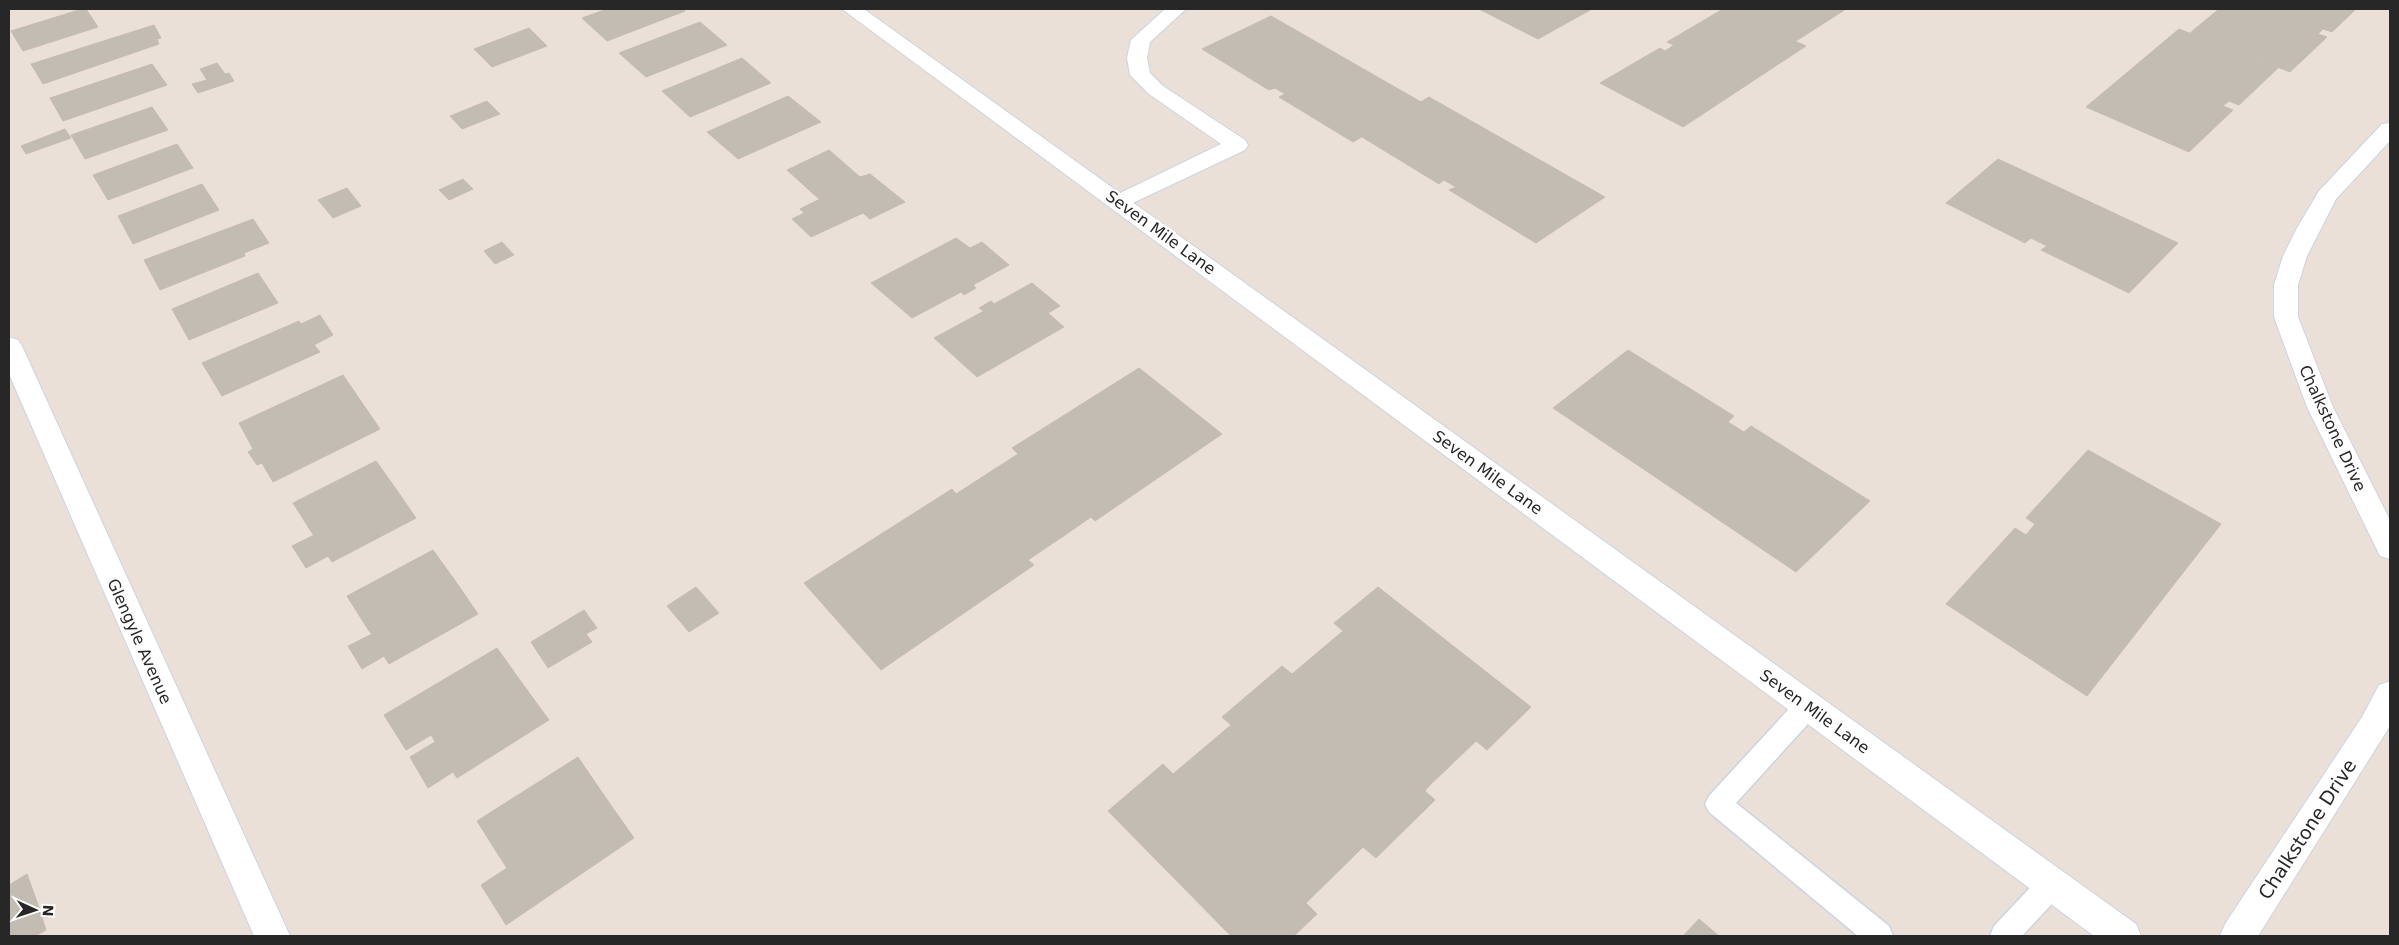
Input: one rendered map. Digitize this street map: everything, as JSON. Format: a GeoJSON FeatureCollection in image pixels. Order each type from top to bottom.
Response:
{"type":"FeatureCollection","features":[{"type":"Feature","properties":{"kind":"street","name":"Seven Mile Lane"},"geometry":{"type":"LineString","coordinates":[[852,9],[1120,202],[2123,936]]}},
{"type":"Feature","properties":{"kind":"street"},"geometry":{"type":"LineString","coordinates":[[1120,202],[1237,145],[1156,90],[1140,75],[1136,58],[1141,40],[1176,9]]}},
{"type":"Feature","properties":{"kind":"street","name":"Chalkstone Drive"},"geometry":{"type":"LineString","coordinates":[[2390,129],[2327,196],[2309,228],[2295,256],[2286,285],[2286,317],[2320,407],[2390,548]]}},
{"type":"Feature","properties":{"kind":"street","name":"Glengyle Avenue"},"geometry":{"type":"LineString","coordinates":[[9,346],[272,936]]}},
{"type":"Feature","properties":{"kind":"street","name":"Chalkstone Drive"},"geometry":{"type":"LineString","coordinates":[[2238,936],[2372,727],[2390,695]]}},
{"type":"Feature","properties":{"kind":"lane"},"geometry":{"type":"LineString","coordinates":[[1808,706],[1718,804],[1879,936]]}},
{"type":"Feature","properties":{"kind":"lane"},"geometry":{"type":"LineString","coordinates":[[2004,936],[2052,884]]}},
{"type":"Feature","properties":{"kind":"building"},"geometry":{"type":"Polygon","coordinates":[[[86,9],[98,27],[23,51],[11,31],[86,9]]]}},
{"type":"Feature","properties":{"kind":"building"},"geometry":{"type":"Polygon","coordinates":[[[607,9],[683,9],[685,11],[607,41],[582,18],[607,9]]]}},
{"type":"Feature","properties":{"kind":"building"},"geometry":{"type":"Polygon","coordinates":[[[1479,9],[1592,9],[1538,39],[1479,9]]]}},
{"type":"Feature","properties":{"kind":"building"},"geometry":{"type":"Polygon","coordinates":[[[1723,9],[1806,46],[1683,127],[1600,83],[1660,48],[1665,51],[1674,45],[1667,42],[1723,9]]]}},
{"type":"Feature","properties":{"kind":"building"},"geometry":{"type":"Polygon","coordinates":[[[1723,9],[1846,9],[1796,41],[1723,9]]]}},
{"type":"Feature","properties":{"kind":"building"},"geometry":{"type":"Polygon","coordinates":[[[2219,9],[2356,9],[2332,32],[2323,29],[2318,34],[2327,37],[2290,72],[2190,33],[2219,9]]]}},
{"type":"Feature","properties":{"kind":"building"},"geometry":{"type":"Polygon","coordinates":[[[1271,16],[1421,102],[1353,142],[1279,97],[1285,94],[1275,88],[1269,90],[1202,49],[1271,16]]]}},
{"type":"Feature","properties":{"kind":"building"},"geometry":{"type":"Polygon","coordinates":[[[700,22],[727,45],[646,77],[619,53],[700,22]]]}},
{"type":"Feature","properties":{"kind":"building"},"geometry":{"type":"Polygon","coordinates":[[[154,25],[161,38],[157,39],[159,44],[43,84],[31,64],[154,25]]]}},
{"type":"Feature","properties":{"kind":"building"},"geometry":{"type":"Polygon","coordinates":[[[529,28],[547,46],[492,67],[474,49],[529,28]]]}},
{"type":"Feature","properties":{"kind":"building"},"geometry":{"type":"Polygon","coordinates":[[[2179,29],[2278,68],[2239,105],[2229,101],[2223,106],[2233,110],[2189,152],[2086,107],[2179,29]]]}},
{"type":"Feature","properties":{"kind":"building"},"geometry":{"type":"Polygon","coordinates":[[[742,58],[771,83],[690,117],[662,91],[742,58]]]}},
{"type":"Feature","properties":{"kind":"building"},"geometry":{"type":"Polygon","coordinates":[[[217,63],[225,74],[229,73],[234,81],[198,93],[192,84],[207,80],[200,69],[217,63]]]}},
{"type":"Feature","properties":{"kind":"building"},"geometry":{"type":"Polygon","coordinates":[[[152,64],[167,85],[63,121],[50,98],[152,64]]]}},
{"type":"Feature","properties":{"kind":"building"},"geometry":{"type":"Polygon","coordinates":[[[788,96],[821,122],[738,159],[707,132],[788,96]]]}},
{"type":"Feature","properties":{"kind":"building"},"geometry":{"type":"Polygon","coordinates":[[[1429,97],[1605,197],[1536,243],[1449,190],[1456,187],[1444,180],[1439,184],[1362,137],[1429,97]]]}},
{"type":"Feature","properties":{"kind":"building"},"geometry":{"type":"Polygon","coordinates":[[[487,101],[500,114],[462,129],[450,116],[487,101]]]}},
{"type":"Feature","properties":{"kind":"building"},"geometry":{"type":"Polygon","coordinates":[[[152,107],[168,130],[85,159],[71,135],[152,107]]]}},
{"type":"Feature","properties":{"kind":"building"},"geometry":{"type":"Polygon","coordinates":[[[65,129],[71,138],[26,154],[21,146],[65,129]]]}},
{"type":"Feature","properties":{"kind":"building"},"geometry":{"type":"Polygon","coordinates":[[[177,144],[193,168],[108,200],[93,175],[177,144]]]}},
{"type":"Feature","properties":{"kind":"building"},"geometry":{"type":"Polygon","coordinates":[[[829,150],[860,177],[870,174],[819,199],[787,170],[829,150]]]}},
{"type":"Feature","properties":{"kind":"building"},"geometry":{"type":"Polygon","coordinates":[[[1998,159],[2178,243],[2129,293],[2041,250],[2047,246],[2031,238],[2025,243],[1946,203],[1998,159]]]}},
{"type":"Feature","properties":{"kind":"building"},"geometry":{"type":"Polygon","coordinates":[[[870,174],[905,202],[870,219],[863,213],[811,237],[792,219],[804,213],[800,209],[870,174]]]}},
{"type":"Feature","properties":{"kind":"building"},"geometry":{"type":"Polygon","coordinates":[[[463,179],[473,189],[449,200],[439,190],[463,179]]]}},
{"type":"Feature","properties":{"kind":"building"},"geometry":{"type":"Polygon","coordinates":[[[202,184],[219,210],[133,244],[118,216],[202,184]]]}},
{"type":"Feature","properties":{"kind":"building"},"geometry":{"type":"Polygon","coordinates":[[[347,188],[361,206],[333,218],[318,200],[347,188]]]}},
{"type":"Feature","properties":{"kind":"building"},"geometry":{"type":"Polygon","coordinates":[[[253,219],[269,243],[244,253],[245,256],[160,290],[144,260],[253,219]]]}},
{"type":"Feature","properties":{"kind":"building"},"geometry":{"type":"Polygon","coordinates":[[[956,238],[970,248],[982,242],[1009,265],[973,285],[976,288],[964,295],[961,292],[912,318],[871,283],[956,238]]]}},
{"type":"Feature","properties":{"kind":"building"},"geometry":{"type":"Polygon","coordinates":[[[502,242],[514,255],[495,264],[484,251],[502,242]]]}},
{"type":"Feature","properties":{"kind":"building"},"geometry":{"type":"Polygon","coordinates":[[[258,273],[278,303],[189,340],[172,309],[258,273]]]}},
{"type":"Feature","properties":{"kind":"building"},"geometry":{"type":"Polygon","coordinates":[[[1032,283],[1060,306],[1048,313],[1064,327],[977,377],[934,338],[984,311],[979,308],[991,301],[994,304],[1032,283]]]}},
{"type":"Feature","properties":{"kind":"building"},"geometry":{"type":"Polygon","coordinates":[[[320,315],[333,335],[314,345],[320,352],[222,396],[202,363],[299,321],[301,324],[320,315]]]}},
{"type":"Feature","properties":{"kind":"building"},"geometry":{"type":"Polygon","coordinates":[[[1628,350],[1734,416],[1728,422],[1744,432],[1751,426],[1870,501],[1796,572],[1553,408],[1628,350]]]}},
{"type":"Feature","properties":{"kind":"building"},"geometry":{"type":"Polygon","coordinates":[[[1139,368],[1222,434],[1095,521],[1091,517],[1028,560],[1034,565],[881,670],[804,583],[952,489],[956,494],[1018,454],[1012,448],[1139,368]]]}},
{"type":"Feature","properties":{"kind":"building"},"geometry":{"type":"Polygon","coordinates":[[[343,375],[380,429],[273,482],[262,463],[257,465],[248,452],[253,449],[239,423],[343,375]]]}},
{"type":"Feature","properties":{"kind":"building"},"geometry":{"type":"Polygon","coordinates":[[[2088,450],[2221,524],[2087,696],[1946,604],[2015,528],[2026,535],[2035,524],[2026,518],[2088,450]]]}},
{"type":"Feature","properties":{"kind":"building"},"geometry":{"type":"Polygon","coordinates":[[[376,461],[396,489],[312,533],[293,503],[376,461]]]}},
{"type":"Feature","properties":{"kind":"building"},"geometry":{"type":"Polygon","coordinates":[[[396,489],[416,518],[332,562],[328,556],[306,568],[292,546],[314,535],[312,533],[396,489]]]}},
{"type":"Feature","properties":{"kind":"building"},"geometry":{"type":"Polygon","coordinates":[[[433,550],[456,582],[369,631],[347,596],[433,550]]]}},
{"type":"Feature","properties":{"kind":"building"},"geometry":{"type":"Polygon","coordinates":[[[456,582],[478,614],[389,664],[384,656],[362,669],[348,646],[372,634],[369,631],[456,582]]]}},
{"type":"Feature","properties":{"kind":"building"},"geometry":{"type":"Polygon","coordinates":[[[696,587],[719,613],[689,632],[667,606],[696,587]]]}},
{"type":"Feature","properties":{"kind":"building"},"geometry":{"type":"Polygon","coordinates":[[[1378,587],[1531,707],[1487,750],[1476,741],[1428,787],[1425,791],[1435,800],[1376,858],[1363,847],[1306,903],[1317,914],[1294,936],[1231,936],[1108,811],[1163,764],[1173,774],[1231,725],[1222,717],[1282,666],[1292,674],[1343,631],[1334,623],[1378,587]]]}},
{"type":"Feature","properties":{"kind":"building"},"geometry":{"type":"Polygon","coordinates":[[[584,610],[597,628],[586,634],[592,642],[548,668],[531,642],[584,610]]]}},
{"type":"Feature","properties":{"kind":"building"},"geometry":{"type":"Polygon","coordinates":[[[497,648],[522,683],[433,738],[431,735],[406,750],[384,715],[497,648]]]}},
{"type":"Feature","properties":{"kind":"building"},"geometry":{"type":"Polygon","coordinates":[[[522,683],[549,720],[457,778],[453,772],[428,788],[410,757],[435,742],[433,738],[522,683]]]}},
{"type":"Feature","properties":{"kind":"building"},"geometry":{"type":"Polygon","coordinates":[[[578,757],[601,791],[501,859],[477,821],[578,757]]]}},
{"type":"Feature","properties":{"kind":"building"},"geometry":{"type":"Polygon","coordinates":[[[601,791],[634,838],[506,925],[481,885],[507,868],[501,859],[601,791]]]}},
{"type":"Feature","properties":{"kind":"building"},"geometry":{"type":"Polygon","coordinates":[[[27,874],[37,902],[9,918],[9,885],[27,874]]]}},
{"type":"Feature","properties":{"kind":"building"},"geometry":{"type":"Polygon","coordinates":[[[37,902],[46,930],[35,936],[9,936],[9,918],[37,902]]]}},
{"type":"Feature","properties":{"kind":"building"},"geometry":{"type":"Polygon","coordinates":[[[1699,919],[1719,936],[1683,936],[1699,919]]]}}]}
